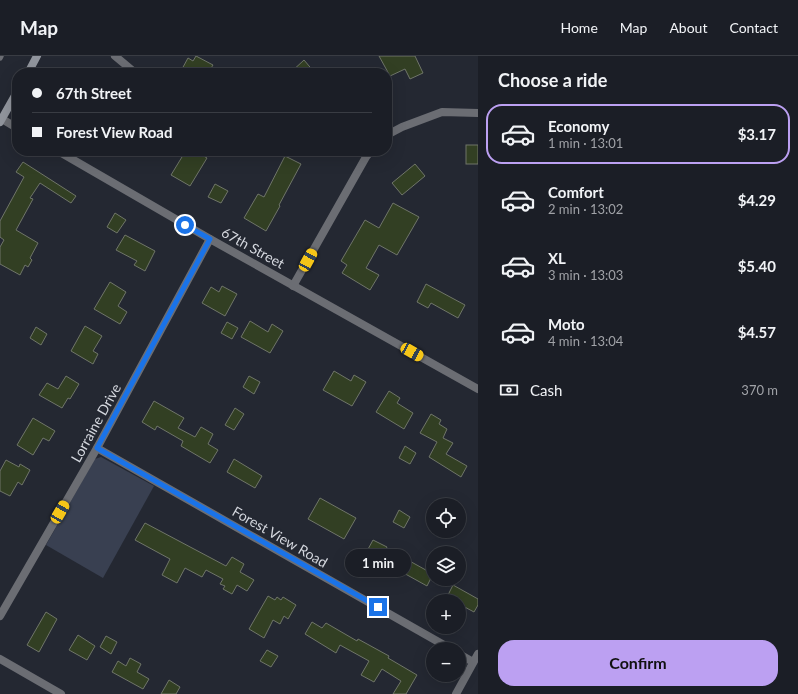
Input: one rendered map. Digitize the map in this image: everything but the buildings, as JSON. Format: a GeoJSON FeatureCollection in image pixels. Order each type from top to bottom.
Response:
{"type":"FeatureCollection","features":[{"type":"Feature","properties":{"kind":"main road"},"geometry":{"type":"LineString","coordinates":[[31,68],[37,56]]}},
{"type":"Feature","properties":{"kind":"main road"},"geometry":{"type":"LineString","coordinates":[[1,120],[3,108],[12,98]]}},
{"type":"Feature","properties":{"kind":"street"},"geometry":{"type":"LineString","coordinates":[[115,56],[129,68]]}},
{"type":"Feature","properties":{"kind":"street"},"geometry":{"type":"LineString","coordinates":[[392,132],[442,112],[478,113]]}},
{"type":"Feature","properties":{"kind":"street"},"geometry":{"type":"LineString","coordinates":[[1,120],[12,126]]}},
{"type":"Feature","properties":{"kind":"street","name":"67th Street"},"geometry":{"type":"LineString","coordinates":[[67,156],[210,239],[478,389]]}},
{"type":"Feature","properties":{"kind":"street"},"geometry":{"type":"LineString","coordinates":[[293,286],[367,156]]}},
{"type":"Feature","properties":{"kind":"street","name":"Lorraine Drive"},"geometry":{"type":"LineString","coordinates":[[0,616],[97,448],[210,239]]}},
{"type":"Feature","properties":{"kind":"street","name":"Forest View Road"},"geometry":{"type":"LineString","coordinates":[[97,448],[439,642]]}},
{"type":"Feature","properties":{"kind":"street"},"geometry":{"type":"LineString","coordinates":[[456,694],[478,654]]}},
{"type":"Feature","properties":{"kind":"street"},"geometry":{"type":"LineString","coordinates":[[466,658],[473,662]]}},
{"type":"Feature","properties":{"kind":"street"},"geometry":{"type":"LineString","coordinates":[[0,659],[61,694]]}},
{"type":"Feature","properties":{"kind":"shaded area"},"geometry":{"type":"Polygon","coordinates":[[[101,457],[154,486],[103,578],[46,545],[93,462],[95,459],[101,457]]]}},
{"type":"Feature","properties":{"kind":"route"},"geometry":{"type":"LineString","coordinates":[[185,225],[210,239],[97,448],[378,607]]}}]}
